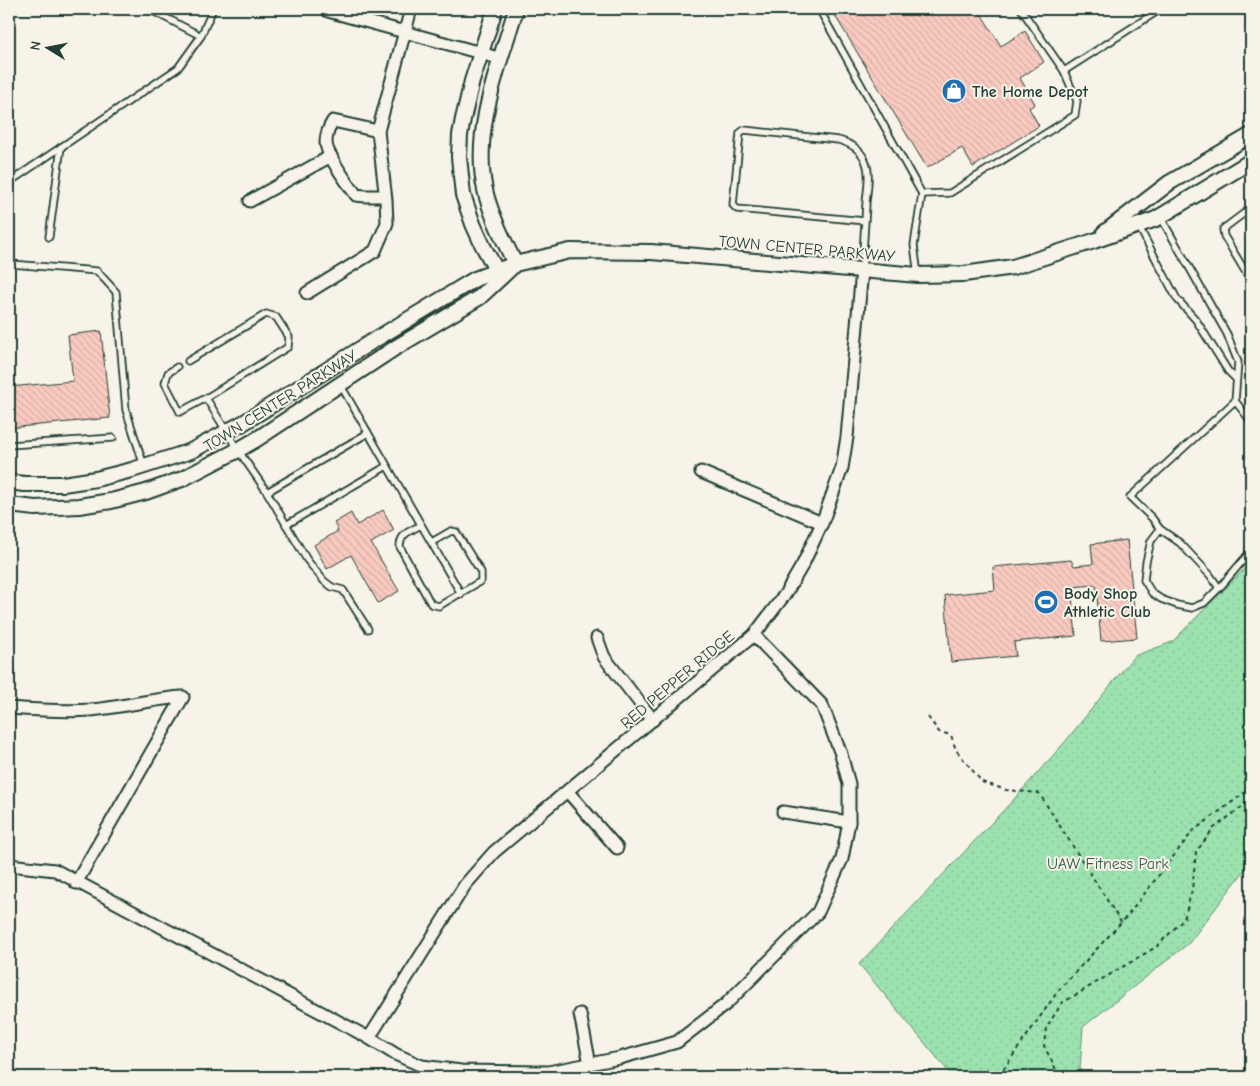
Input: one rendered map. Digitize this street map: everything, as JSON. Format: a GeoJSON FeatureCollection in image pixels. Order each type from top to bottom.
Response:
{"type":"FeatureCollection","features":[{"type":"Feature","properties":{"kind":"street"},"geometry":{"type":"LineString","coordinates":[[307,293],[375,250],[387,223],[378,131],[411,9]]}},
{"type":"Feature","properties":{"kind":"street"},"geometry":{"type":"LineString","coordinates":[[495,9],[472,81],[460,135],[459,157],[463,195],[483,246],[499,274]]}},
{"type":"Feature","properties":{"kind":"street"},"geometry":{"type":"LineString","coordinates":[[515,264],[494,217],[485,190],[481,156],[483,132],[492,86],[516,9]]}},
{"type":"Feature","properties":{"kind":"street"},"geometry":{"type":"LineString","coordinates":[[328,11],[501,59]]}},
{"type":"Feature","properties":{"kind":"street"},"geometry":{"type":"LineString","coordinates":[[378,131],[333,120],[328,128],[326,144],[331,156],[356,195],[385,196]]}},
{"type":"Feature","properties":{"kind":"street","name":"TOWN CENTER PARKWAY"},"geometry":{"type":"LineString","coordinates":[[1094,242],[1169,183],[1251,135]]}},
{"type":"Feature","properties":{"kind":"street"},"geometry":{"type":"LineString","coordinates":[[1236,144],[1249,168]]}},
{"type":"Feature","properties":{"kind":"street"},"geometry":{"type":"LineString","coordinates":[[250,201],[331,156]]}},
{"type":"Feature","properties":{"kind":"street","name":"TOWN CENTER PARKWAY"},"geometry":{"type":"LineString","coordinates":[[9,505],[35,508],[79,506],[111,501],[146,492],[182,479],[238,450],[395,348],[480,297],[499,274],[515,264],[570,251],[651,252],[918,275],[964,274],[1013,267],[1094,242],[1160,216],[1249,168]]}},
{"type":"Feature","properties":{"kind":"street","name":"RED PEPPER RIDGE"},"geometry":{"type":"LineString","coordinates":[[369,1038],[465,885],[494,852],[754,635],[786,593],[803,564],[822,523],[842,468],[847,437],[862,270]]}},
{"type":"Feature","properties":{"kind":"street","name":"TOWN CENTER PARKWAY"},"geometry":{"type":"LineString","coordinates":[[9,482],[62,484],[96,479],[191,451],[228,432],[474,279],[499,274]]}},
{"type":"Feature","properties":{"kind":"street"},"geometry":{"type":"LineString","coordinates":[[701,472],[822,523]]}},
{"type":"Feature","properties":{"kind":"street"},"geometry":{"type":"LineString","coordinates":[[9,865],[55,870],[76,883],[369,1038],[395,1054],[422,1066],[461,1070],[548,1072],[620,1058],[676,1042],[726,1004],[818,912],[842,859],[849,822],[849,784],[841,754],[822,705],[754,635]]}},
{"type":"Feature","properties":{"kind":"street"},"geometry":{"type":"LineString","coordinates":[[597,638],[604,658],[654,720]]}},
{"type":"Feature","properties":{"kind":"street"},"geometry":{"type":"LineString","coordinates":[[9,708],[46,711],[90,710],[163,698],[183,697],[76,883]]}},
{"type":"Feature","properties":{"kind":"street"},"geometry":{"type":"LineString","coordinates":[[568,792],[617,848]]}},
{"type":"Feature","properties":{"kind":"street"},"geometry":{"type":"LineString","coordinates":[[783,812],[849,822]]}},
{"type":"Feature","properties":{"kind":"street"},"geometry":{"type":"LineString","coordinates":[[580,1014],[590,1064]]}},
{"type":"Feature","properties":{"kind":"lane"},"geometry":{"type":"LineString","coordinates":[[149,9],[201,36]]}},
{"type":"Feature","properties":{"kind":"lane"},"geometry":{"type":"LineString","coordinates":[[9,181],[178,68],[201,36],[213,9]]}},
{"type":"Feature","properties":{"kind":"lane"},"geometry":{"type":"LineString","coordinates":[[819,9],[922,194],[914,245],[918,275]]}},
{"type":"Feature","properties":{"kind":"lane"},"geometry":{"type":"LineString","coordinates":[[922,194],[950,193],[1075,115],[1077,102],[1064,71],[1021,9]]}},
{"type":"Feature","properties":{"kind":"lane"},"geometry":{"type":"LineString","coordinates":[[1064,71],[1161,9]]}},
{"type":"Feature","properties":{"kind":"lane"},"geometry":{"type":"LineString","coordinates":[[862,270],[865,221],[868,170],[865,159],[858,151],[849,143],[838,140],[744,130],[740,133],[733,204],[737,210],[865,221]]}},
{"type":"Feature","properties":{"kind":"lane"},"geometry":{"type":"LineString","coordinates":[[49,237],[61,147]]}},
{"type":"Feature","properties":{"kind":"lane"},"geometry":{"type":"LineString","coordinates":[[1251,208],[1223,229],[1224,236],[1251,281]]}},
{"type":"Feature","properties":{"kind":"lane"},"geometry":{"type":"LineString","coordinates":[[1160,216],[1226,334],[1238,362],[1235,401],[1251,421]]}},
{"type":"Feature","properties":{"kind":"lane"},"geometry":{"type":"LineString","coordinates":[[1138,225],[1177,299],[1196,320],[1228,372],[1236,379]]}},
{"type":"Feature","properties":{"kind":"lane"},"geometry":{"type":"LineString","coordinates":[[9,268],[12,264],[97,271],[116,292],[126,410],[144,466]]}},
{"type":"Feature","properties":{"kind":"lane"},"geometry":{"type":"LineString","coordinates":[[177,367],[168,373],[165,383],[180,412],[288,347],[288,337],[276,317],[266,314],[188,361]]}},
{"type":"Feature","properties":{"kind":"lane"},"geometry":{"type":"LineString","coordinates":[[340,384],[461,594]]}},
{"type":"Feature","properties":{"kind":"lane"},"geometry":{"type":"LineString","coordinates":[[206,398],[267,492],[307,560],[324,581],[332,587],[343,590],[368,629]]}},
{"type":"Feature","properties":{"kind":"lane"},"geometry":{"type":"LineString","coordinates":[[1219,588],[1210,575],[1180,543],[1160,529],[1152,518],[1130,497],[1235,401]]}},
{"type":"Feature","properties":{"kind":"lane"},"geometry":{"type":"LineString","coordinates":[[267,492],[368,432]]}},
{"type":"Feature","properties":{"kind":"lane"},"geometry":{"type":"LineString","coordinates":[[9,445],[113,438]]}},
{"type":"Feature","properties":{"kind":"lane"},"geometry":{"type":"LineString","coordinates":[[286,525],[387,466]]}},
{"type":"Feature","properties":{"kind":"lane"},"geometry":{"type":"LineString","coordinates":[[421,525],[403,536],[400,540],[400,547],[431,604],[439,606],[481,581],[480,572],[456,532],[451,531],[432,542]]}},
{"type":"Feature","properties":{"kind":"lane"},"geometry":{"type":"LineString","coordinates":[[1160,529],[1152,541],[1146,562],[1144,580],[1152,592],[1161,599],[1177,605],[1192,608],[1204,603],[1251,551]]}},
{"type":"Feature","properties":{"kind":"path"},"geometry":{"type":"LineString","coordinates":[[928,717],[939,732],[951,735],[956,750],[982,782],[1006,790],[1038,793],[1121,922]]}},
{"type":"Feature","properties":{"kind":"path"},"geometry":{"type":"LineString","coordinates":[[1000,1077],[1058,991],[1121,922],[1193,831],[1251,788]]}},
{"type":"Feature","properties":{"kind":"path"},"geometry":{"type":"LineString","coordinates":[[1058,1077],[1044,1046],[1046,1028],[1062,1003],[1156,948],[1184,919],[1192,890],[1196,852],[1214,828],[1251,800]]}},
{"type":"Feature","properties":{"kind":"green space","name":"UAW Fitness Park"},"geometry":{"type":"Polygon","coordinates":[[[1251,562],[1251,862],[1189,943],[1083,1027],[1080,1069],[1084,1077],[953,1077],[859,964],[1065,742],[1134,656],[1172,642],[1251,562]]]}},
{"type":"Feature","properties":{"kind":"building","name":"The Home Depot"},"geometry":{"type":"Polygon","coordinates":[[[831,9],[978,9],[1001,46],[1025,31],[1044,62],[1020,78],[1035,104],[1029,108],[1039,126],[973,167],[962,148],[927,168],[831,9]]]}},
{"type":"Feature","properties":{"kind":"building"},"geometry":{"type":"Polygon","coordinates":[[[101,331],[110,418],[9,428],[9,387],[73,381],[68,335],[101,331]]]}},
{"type":"Feature","properties":{"kind":"building"},"geometry":{"type":"Polygon","coordinates":[[[383,510],[394,530],[371,543],[399,591],[378,603],[351,555],[327,569],[314,545],[338,531],[334,523],[351,513],[357,525],[383,510]]]}},
{"type":"Feature","properties":{"kind":"building"},"geometry":{"type":"Polygon","coordinates":[[[1127,540],[1137,638],[1101,641],[1096,585],[1071,587],[1076,636],[1014,642],[1016,656],[951,662],[945,595],[995,590],[993,567],[1071,560],[1074,566],[1093,564],[1091,544],[1127,540]]]}},
{"type":"Feature","properties":{"kind":"place","name":"The Home Depot"},"geometry":{"type":"Point","coordinates":[954,91]}},
{"type":"Feature","properties":{"kind":"place","name":"Body Shop Athletic Club"},"geometry":{"type":"Point","coordinates":[1046,602]}}]}
